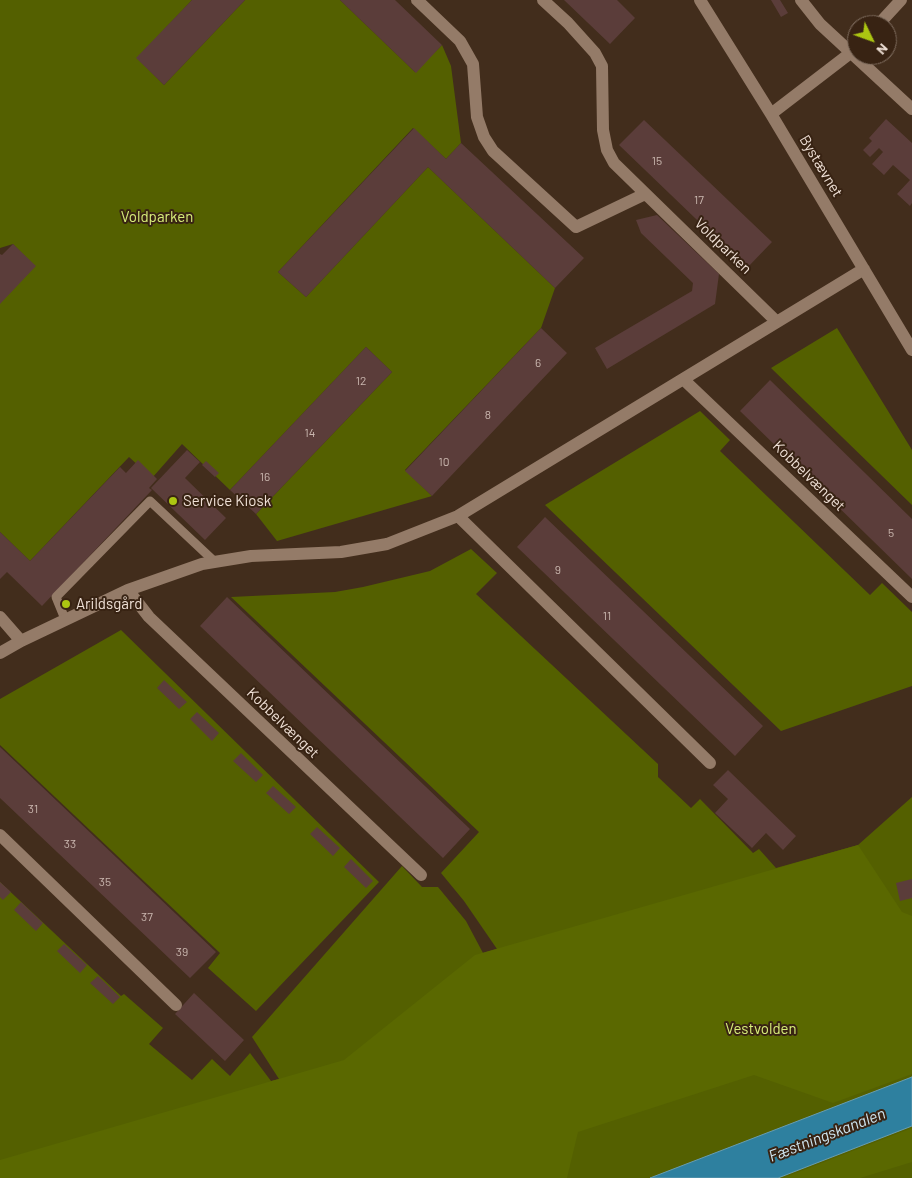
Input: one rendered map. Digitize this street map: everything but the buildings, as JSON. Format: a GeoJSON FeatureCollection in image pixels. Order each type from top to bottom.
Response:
{"type":"FeatureCollection","features":[{"type":"Feature","properties":{"kind":"street"},"geometry":{"type":"LineString","coordinates":[[417,0],[460,41],[473,64],[476,118],[484,137],[493,151],[576,227],[646,194]]}},
{"type":"Feature","properties":{"kind":"street","name":"Voldparken"},"geometry":{"type":"LineString","coordinates":[[543,0],[568,23],[595,53],[602,66],[603,130],[607,150],[614,163],[777,322]]}},
{"type":"Feature","properties":{"kind":"street","name":"Bystævnet"},"geometry":{"type":"LineString","coordinates":[[700,0],[771,114],[912,350]]}},
{"type":"Feature","properties":{"kind":"street"},"geometry":{"type":"LineString","coordinates":[[802,0],[820,24],[847,44]]}},
{"type":"Feature","properties":{"kind":"street"},"geometry":{"type":"LineString","coordinates":[[887,15],[901,0]]}},
{"type":"Feature","properties":{"kind":"street"},"geometry":{"type":"LineString","coordinates":[[771,114],[847,56]]}},
{"type":"Feature","properties":{"kind":"street"},"geometry":{"type":"LineString","coordinates":[[869,65],[912,109]]}},
{"type":"Feature","properties":{"kind":"street"},"geometry":{"type":"LineString","coordinates":[[0,652],[128,590],[202,564],[251,556],[341,552],[387,544],[458,516],[864,269]]}},
{"type":"Feature","properties":{"kind":"street","name":"Kobbelvænget"},"geometry":{"type":"LineString","coordinates":[[683,379],[912,597]]}},
{"type":"Feature","properties":{"kind":"street"},"geometry":{"type":"LineString","coordinates":[[458,516],[710,763]]}},
{"type":"Feature","properties":{"kind":"street","name":"Kobbelvænget"},"geometry":{"type":"LineString","coordinates":[[128,590],[149,617],[420,875]]}},
{"type":"Feature","properties":{"kind":"street"},"geometry":{"type":"LineString","coordinates":[[0,617],[21,641]]}},
{"type":"Feature","properties":{"kind":"street"},"geometry":{"type":"LineString","coordinates":[[0,835],[176,1005]]}},
{"type":"Feature","properties":{"kind":"lane"},"geometry":{"type":"LineString","coordinates":[[65,620],[56,598],[150,501],[215,562]]}},
{"type":"Feature","properties":{"kind":"green space","name":"Voldparken"},"geometry":{"type":"Polygon","coordinates":[[[0,0],[192,0],[137,58],[164,85],[245,0],[340,0],[415,72],[442,45],[451,66],[461,143],[446,159],[413,128],[278,272],[306,297],[428,167],[555,288],[541,328],[405,470],[432,496],[277,541],[256,514],[392,372],[366,347],[230,490],[182,444],[152,478],[129,457],[30,561],[0,532],[0,302],[34,266],[13,244],[0,248],[0,0]]]}},
{"type":"Feature","properties":{"kind":"green space"},"geometry":{"type":"Polygon","coordinates":[[[837,328],[912,450],[912,505],[771,368],[837,328]]]}},
{"type":"Feature","properties":{"kind":"green space"},"geometry":{"type":"Polygon","coordinates":[[[700,411],[730,440],[720,451],[870,595],[882,583],[912,612],[912,686],[781,731],[545,505],[700,411]]]}},
{"type":"Feature","properties":{"kind":"green space"},"geometry":{"type":"Polygon","coordinates":[[[471,549],[497,573],[476,594],[658,764],[658,777],[691,808],[700,799],[753,853],[759,849],[776,868],[858,845],[912,797],[912,1178],[0,1178],[0,882],[121,996],[124,994],[163,1028],[149,1044],[192,1080],[212,1059],[230,1076],[250,1053],[271,1081],[279,1079],[252,1037],[402,866],[422,887],[438,887],[466,921],[483,953],[497,949],[464,901],[441,873],[479,832],[231,597],[335,592],[363,587],[430,571],[471,549]]]}},
{"type":"Feature","properties":{"kind":"green space"},"geometry":{"type":"Polygon","coordinates":[[[121,630],[379,882],[256,1011],[208,968],[220,953],[0,745],[0,699],[121,630]]]}},
{"type":"Feature","properties":{"kind":"green space","name":"Vestvolden"},"geometry":{"type":"Polygon","coordinates":[[[858,845],[902,912],[912,916],[912,1074],[833,1103],[754,1075],[578,1132],[567,1178],[0,1178],[0,1160],[344,1060],[475,955],[858,845]]]}},
{"type":"Feature","properties":{"kind":"green space"},"geometry":{"type":"Polygon","coordinates":[[[912,1128],[912,1162],[860,1178],[783,1178],[912,1128]]]}},
{"type":"Feature","properties":{"kind":"water","name":"Fæstningskanalen"},"geometry":{"type":"Polygon","coordinates":[[[912,1077],[912,1126],[778,1178],[650,1178],[912,1077]]]}},
{"type":"Feature","properties":{"kind":"place","name":"Service Kiosk"},"geometry":{"type":"Point","coordinates":[173,501]}},
{"type":"Feature","properties":{"kind":"place","name":"Arildsgård"},"geometry":{"type":"Point","coordinates":[66,604]}}]}
